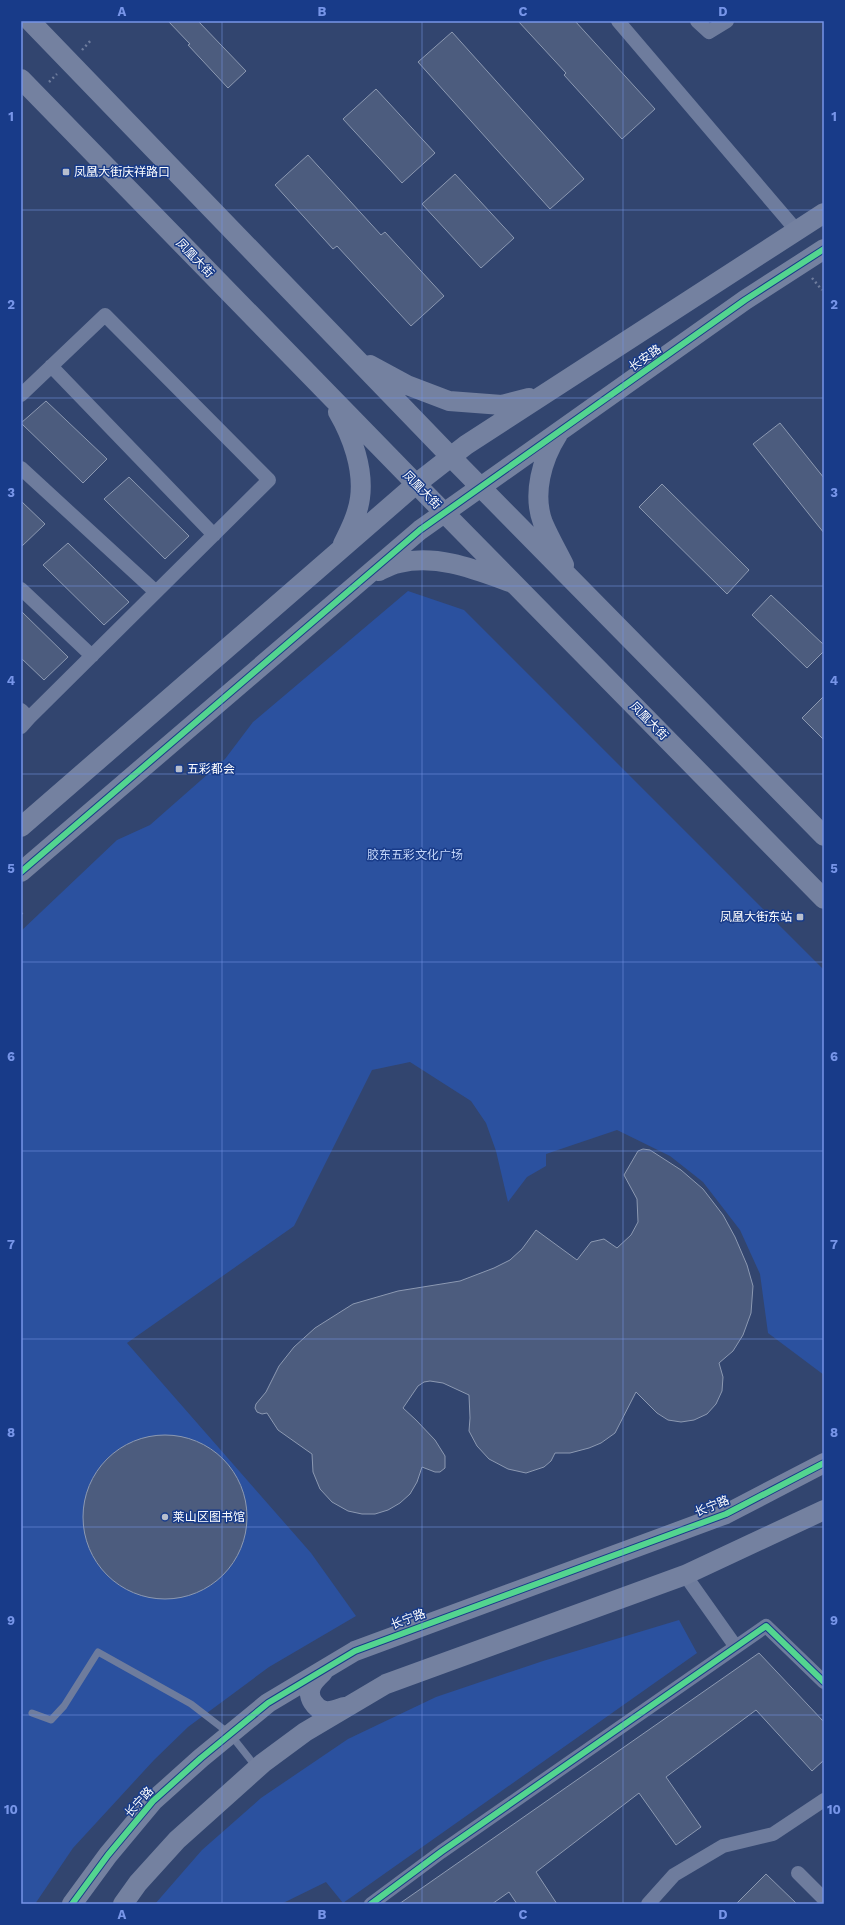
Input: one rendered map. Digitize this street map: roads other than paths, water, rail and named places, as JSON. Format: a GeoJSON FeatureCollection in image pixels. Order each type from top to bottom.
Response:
{"type":"FeatureCollection","features":[{"type":"Feature","properties":{"kind":"street"},"geometry":{"type":"LineString","coordinates":[[30,21],[480,488],[822,831]]}},
{"type":"Feature","properties":{"kind":"street"},"geometry":{"type":"LineString","coordinates":[[618,21],[796,231]]}},
{"type":"Feature","properties":{"kind":"street"},"geometry":{"type":"LineString","coordinates":[[697,21],[709,32],[727,21]]}},
{"type":"Feature","properties":{"kind":"street","name":"凤凰大街"},"geometry":{"type":"LineString","coordinates":[[21,79],[824,899]]}},
{"type":"Feature","properties":{"kind":"street","name":"长安路"},"geometry":{"type":"LineString","coordinates":[[21,827],[416,484],[450,457],[466,445],[824,213]]}},
{"type":"Feature","properties":{"kind":"street","name":"长安路"},"geometry":{"type":"LineString","coordinates":[[21,872],[420,530],[745,300],[824,250]]}},
{"type":"Feature","properties":{"kind":"street"},"geometry":{"type":"LineString","coordinates":[[21,395],[105,315],[269,480],[92,656],[24,718]]}},
{"type":"Feature","properties":{"kind":"street"},"geometry":{"type":"LineString","coordinates":[[352,354],[407,385],[449,400],[502,404],[543,395]]}},
{"type":"Feature","properties":{"kind":"street"},"geometry":{"type":"LineString","coordinates":[[51,366],[214,535]]}},
{"type":"Feature","properties":{"kind":"street"},"geometry":{"type":"LineString","coordinates":[[327,393],[345,425],[358,459],[360,497],[352,525],[339,551]]}},
{"type":"Feature","properties":{"kind":"street"},"geometry":{"type":"LineString","coordinates":[[560,431],[549,449],[541,475],[538,496],[543,522],[572,581]]}},
{"type":"Feature","properties":{"kind":"street"},"geometry":{"type":"LineString","coordinates":[[21,468],[156,592]]}},
{"type":"Feature","properties":{"kind":"street"},"geometry":{"type":"LineString","coordinates":[[364,578],[397,563],[418,560],[443,561],[515,584]]}},
{"type":"Feature","properties":{"kind":"street"},"geometry":{"type":"LineString","coordinates":[[21,589],[92,656]]}},
{"type":"Feature","properties":{"kind":"street","name":"长宁路"},"geometry":{"type":"LineString","coordinates":[[72,1904],[108,1855],[153,1801],[268,1703],[355,1651],[726,1514],[824,1464]]}},
{"type":"Feature","properties":{"kind":"street"},"geometry":{"type":"LineString","coordinates":[[123,1904],[138,1882],[177,1840],[257,1768],[305,1732],[386,1684],[685,1575],[824,1510]]}},
{"type":"Feature","properties":{"kind":"street"},"geometry":{"type":"LineString","coordinates":[[685,1575],[736,1647]]}},
{"type":"Feature","properties":{"kind":"street"},"geometry":{"type":"LineString","coordinates":[[371,1904],[448,1847],[766,1626],[824,1682]]}},
{"type":"Feature","properties":{"kind":"street"},"geometry":{"type":"LineString","coordinates":[[325,1669],[311,1686],[310,1692],[313,1703],[326,1711],[354,1704]]}},
{"type":"Feature","properties":{"kind":"street"},"geometry":{"type":"LineString","coordinates":[[648,1904],[674,1875],[723,1846],[773,1834],[824,1800]]}},
{"type":"Feature","properties":{"kind":"street"},"geometry":{"type":"LineString","coordinates":[[798,1873],[824,1899]]}},
{"type":"Feature","properties":{"kind":"lane"},"geometry":{"type":"LineString","coordinates":[[32,1712],[51,1720],[64,1706],[98,1652],[191,1704],[230,1734],[257,1768]]}},
{"type":"Feature","properties":{"kind":"place","name":"凤凰大街庆祥路口"},"geometry":{"type":"Point","coordinates":[66,172]}},
{"type":"Feature","properties":{"kind":"place","name":"五彩都会"},"geometry":{"type":"Point","coordinates":[179,769]}},
{"type":"Feature","properties":{"kind":"place","name":"凤凰大街东站"},"geometry":{"type":"Point","coordinates":[800,917]}},
{"type":"Feature","properties":{"kind":"place","name":"莱山区图书馆"},"geometry":{"type":"Point","coordinates":[165,1517]}},
{"type":"Feature","properties":{"kind":"park label","name":"胶东五彩文化广场"},"geometry":{"type":"Point","coordinates":[415,855]}}]}
